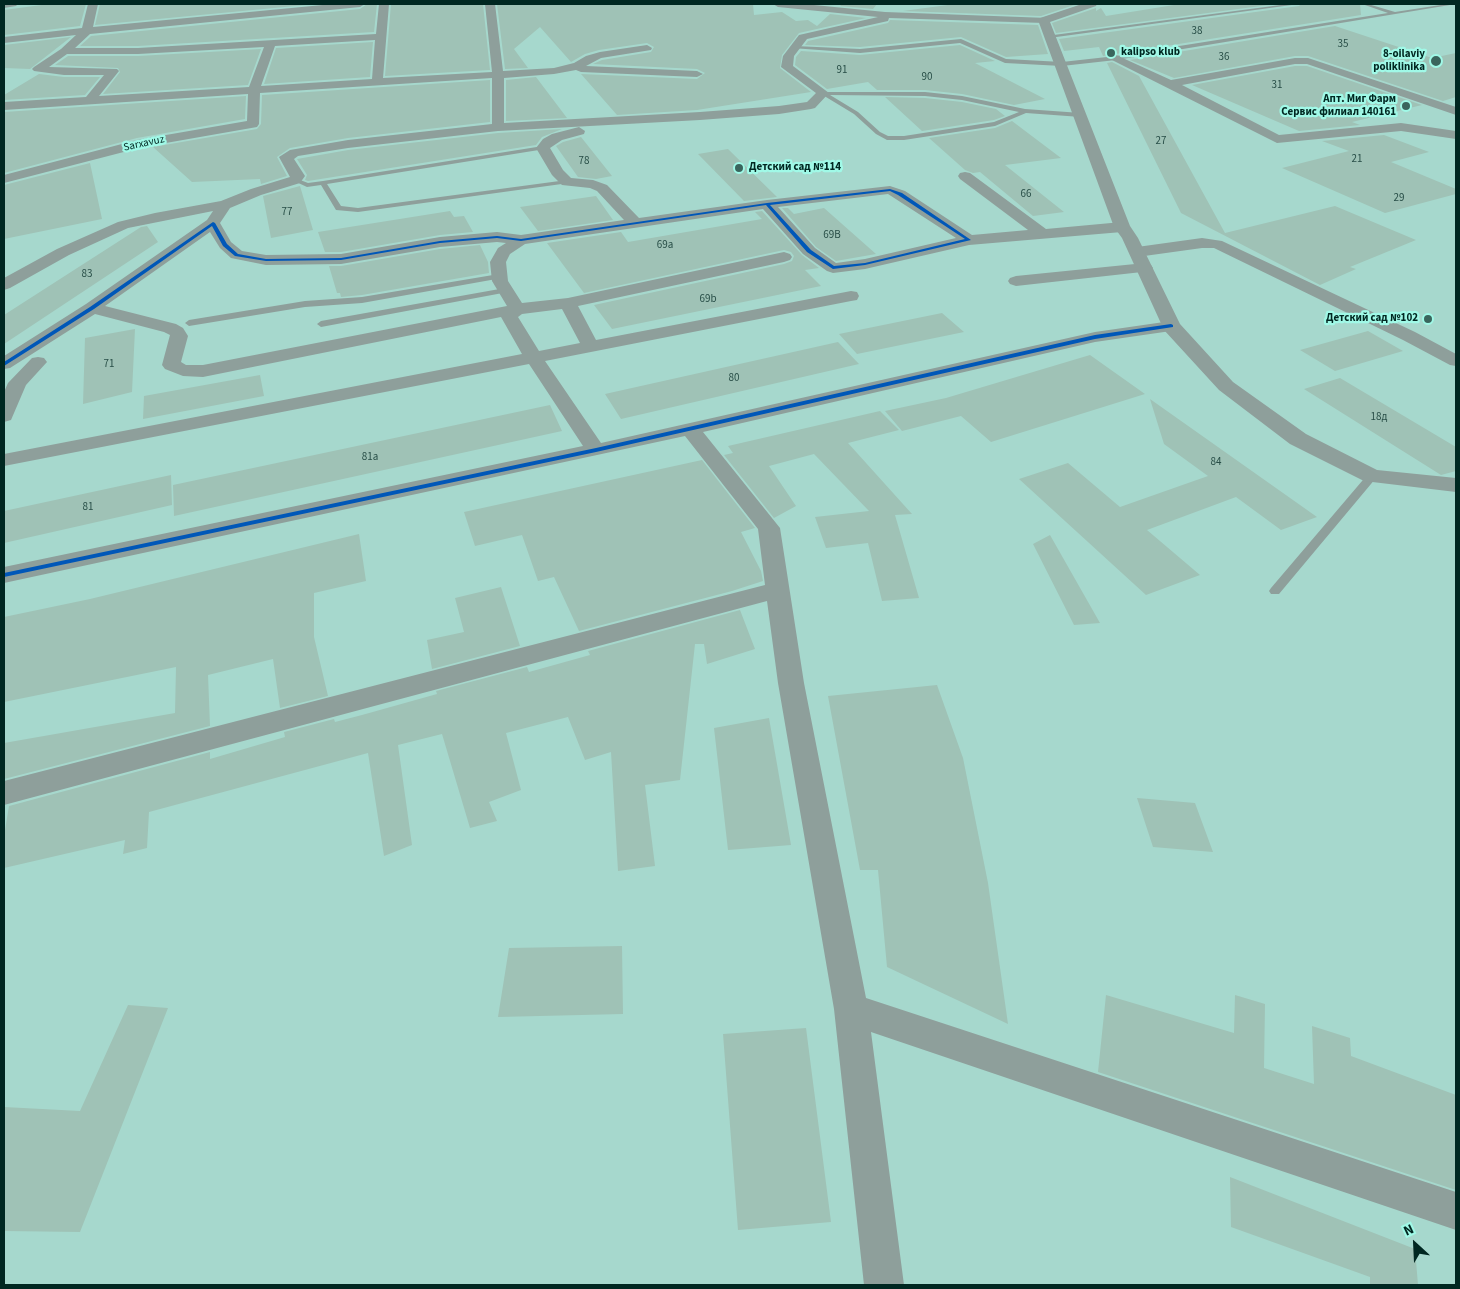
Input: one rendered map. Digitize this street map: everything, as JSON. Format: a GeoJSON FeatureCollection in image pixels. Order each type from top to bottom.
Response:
{"type":"FeatureCollection","features":[{"type":"Feature","properties":{"kind":"street"},"geometry":{"type":"LineString","coordinates":[[4,5],[13,4]]}},
{"type":"Feature","properties":{"kind":"street"},"geometry":{"type":"LineString","coordinates":[[93,4],[86,31],[65,51],[38,69],[64,72],[119,66]]}},
{"type":"Feature","properties":{"kind":"street"},"geometry":{"type":"LineString","coordinates":[[4,40],[360,4]]}},
{"type":"Feature","properties":{"kind":"street"},"geometry":{"type":"LineString","coordinates":[[377,83],[384,4]]}},
{"type":"Feature","properties":{"kind":"street"},"geometry":{"type":"LineString","coordinates":[[490,4],[498,74],[498,127]]}},
{"type":"Feature","properties":{"kind":"street"},"geometry":{"type":"LineString","coordinates":[[778,4],[883,9],[899,15],[1047,28],[1092,4]]}},
{"type":"Feature","properties":{"kind":"street"},"geometry":{"type":"LineString","coordinates":[[4,285],[63,252],[123,225],[155,217],[224,205],[256,192],[295,180],[298,176],[286,157],[289,154],[348,144],[498,127],[779,110],[811,105],[823,93],[787,67],[789,56],[803,37],[884,19],[883,9]]}},
{"type":"Feature","properties":{"kind":"street"},"geometry":{"type":"LineString","coordinates":[[1047,28],[1122,227],[1141,260],[1171,326],[1226,386],[1298,439],[1372,476],[1456,484]]}},
{"type":"Feature","properties":{"kind":"street"},"geometry":{"type":"LineString","coordinates":[[65,51],[138,51],[380,37]]}},
{"type":"Feature","properties":{"kind":"street"},"geometry":{"type":"LineString","coordinates":[[254,90],[271,43]]}},
{"type":"Feature","properties":{"kind":"street"},"geometry":{"type":"LineString","coordinates":[[568,69],[600,55],[647,48]]}},
{"type":"Feature","properties":{"kind":"street"},"geometry":{"type":"LineString","coordinates":[[90,100],[119,66],[138,51]]}},
{"type":"Feature","properties":{"kind":"street"},"geometry":{"type":"LineString","coordinates":[[1116,58],[1277,139],[1401,127],[1456,135]]}},
{"type":"Feature","properties":{"kind":"street"},"geometry":{"type":"LineString","coordinates":[[1170,84],[1295,61],[1308,61],[1456,112]]}},
{"type":"Feature","properties":{"kind":"street"},"geometry":{"type":"LineString","coordinates":[[4,106],[568,69],[697,74]]}},
{"type":"Feature","properties":{"kind":"street","name":"Sarxavuz"},"geometry":{"type":"LineString","coordinates":[[4,179],[142,143],[253,124],[254,90]]}},
{"type":"Feature","properties":{"kind":"street"},"geometry":{"type":"LineString","coordinates":[[580,123],[582,129],[557,137],[548,142],[544,148],[556,172],[567,182],[593,184],[602,188],[635,223]]}},
{"type":"Feature","properties":{"kind":"street"},"geometry":{"type":"LineString","coordinates":[[965,176],[1043,234]]}},
{"type":"Feature","properties":{"kind":"street"},"geometry":{"type":"LineString","coordinates":[[213,223],[225,245],[237,256],[266,260],[342,260],[440,242],[497,237],[521,240],[767,204],[890,190],[900,194],[969,240]]}},
{"type":"Feature","properties":{"kind":"street"},"geometry":{"type":"LineString","coordinates":[[767,204],[809,250],[833,268],[865,264],[969,240],[1122,227]]}},
{"type":"Feature","properties":{"kind":"street"},"geometry":{"type":"LineString","coordinates":[[4,364],[92,308],[213,223],[224,205]]}},
{"type":"Feature","properties":{"kind":"street"},"geometry":{"type":"LineString","coordinates":[[517,309],[502,283],[498,262],[504,251],[521,240]]}},
{"type":"Feature","properties":{"kind":"street"},"geometry":{"type":"LineString","coordinates":[[1016,281],[1141,260],[1202,243],[1217,244],[1410,336],[1456,361]]}},
{"type":"Feature","properties":{"kind":"street"},"geometry":{"type":"LineString","coordinates":[[92,308],[170,328],[177,332],[179,336],[171,366],[183,370],[203,371],[517,309],[568,303],[784,256]]}},
{"type":"Feature","properties":{"kind":"street"},"geometry":{"type":"LineString","coordinates":[[4,460],[851,296]]}},
{"type":"Feature","properties":{"kind":"street"},"geometry":{"type":"LineString","coordinates":[[568,303],[590,346]]}},
{"type":"Feature","properties":{"kind":"street"},"geometry":{"type":"LineString","coordinates":[[517,309],[509,316],[533,357],[596,450]]}},
{"type":"Feature","properties":{"kind":"street"},"geometry":{"type":"LineString","coordinates":[[4,575],[691,430],[1095,337],[1171,326]]}},
{"type":"Feature","properties":{"kind":"street"},"geometry":{"type":"LineString","coordinates":[[4,416],[17,383],[38,362]]}},
{"type":"Feature","properties":{"kind":"street"},"geometry":{"type":"LineString","coordinates":[[691,430],[769,528],[791,683],[851,1009],[884,1285]]}},
{"type":"Feature","properties":{"kind":"street"},"geometry":{"type":"LineString","coordinates":[[4,794],[779,590]]}},
{"type":"Feature","properties":{"kind":"street"},"geometry":{"type":"LineString","coordinates":[[851,1009],[1456,1211]]}},
{"type":"Feature","properties":{"kind":"lane"},"geometry":{"type":"LineString","coordinates":[[1047,28],[1297,4]]}},
{"type":"Feature","properties":{"kind":"lane"},"geometry":{"type":"LineString","coordinates":[[1364,4],[1396,14]]}},
{"type":"Feature","properties":{"kind":"lane"},"geometry":{"type":"LineString","coordinates":[[796,48],[860,51],[961,41],[1005,61],[1062,64],[1116,58],[1448,5]]}},
{"type":"Feature","properties":{"kind":"lane"},"geometry":{"type":"LineString","coordinates":[[823,93],[856,113],[878,133],[887,138],[904,138],[996,124],[1025,111]]}},
{"type":"Feature","properties":{"kind":"lane"},"geometry":{"type":"LineString","coordinates":[[823,93],[925,94],[962,98],[1025,111],[1081,115]]}},
{"type":"Feature","properties":{"kind":"lane"},"geometry":{"type":"LineString","coordinates":[[295,180],[307,185],[323,184],[544,148]]}},
{"type":"Feature","properties":{"kind":"lane"},"geometry":{"type":"LineString","coordinates":[[323,184],[340,208],[358,210],[567,182]]}},
{"type":"Feature","properties":{"kind":"lane"},"geometry":{"type":"LineString","coordinates":[[189,323],[305,304],[362,300],[502,283]]}},
{"type":"Feature","properties":{"kind":"lane"},"geometry":{"type":"LineString","coordinates":[[321,324],[502,283]]}},
{"type":"Feature","properties":{"kind":"lane"},"geometry":{"type":"LineString","coordinates":[[1275,591],[1372,476]]}},
{"type":"Feature","properties":{"kind":"building"},"geometry":{"type":"Polygon","coordinates":[[[49,4],[86,4],[80,26],[4,35],[4,10],[49,4]]]}},
{"type":"Feature","properties":{"kind":"building"},"geometry":{"type":"Polygon","coordinates":[[[100,4],[316,4],[95,25],[100,4]]]}},
{"type":"Feature","properties":{"kind":"building"},"geometry":{"type":"Polygon","coordinates":[[[367,4],[377,4],[374,32],[138,46],[80,46],[91,36],[360,9],[367,4]]]}},
{"type":"Feature","properties":{"kind":"building"},"geometry":{"type":"Polygon","coordinates":[[[391,4],[483,4],[490,70],[385,76],[391,4]]]}},
{"type":"Feature","properties":{"kind":"building"},"geometry":{"type":"Polygon","coordinates":[[[497,4],[753,4],[754,15],[782,12],[796,21],[808,20],[817,26],[830,14],[866,18],[799,33],[782,55],[780,68],[811,92],[697,110],[617,115],[581,74],[697,79],[705,73],[697,69],[593,64],[602,60],[651,52],[654,47],[647,43],[599,50],[585,54],[571,62],[540,27],[514,49],[528,68],[505,69],[497,4]]]}},
{"type":"Feature","properties":{"kind":"building"},"geometry":{"type":"Polygon","coordinates":[[[842,4],[877,4],[873,9],[840,6],[842,4]]]}},
{"type":"Feature","properties":{"kind":"building"},"geometry":{"type":"Polygon","coordinates":[[[955,4],[1077,4],[1041,16],[903,11],[955,4]]]}},
{"type":"Feature","properties":{"kind":"building"},"geometry":{"type":"Polygon","coordinates":[[[1180,4],[1276,4],[1056,33],[1052,23],[1096,8],[1096,11],[1101,8],[1106,16],[1180,4]]]}},
{"type":"Feature","properties":{"kind":"building"},"geometry":{"type":"Polygon","coordinates":[[[1301,4],[1360,4],[1361,15],[1103,56],[1099,47],[1064,51],[1059,39],[1299,6],[1301,4]]]}},
{"type":"Feature","properties":{"kind":"building"},"geometry":{"type":"Polygon","coordinates":[[[890,20],[1038,25],[1048,54],[1006,57],[961,37],[860,47],[805,45],[808,41],[888,23],[890,20]]]}},
{"type":"Feature","properties":{"kind":"building"},"geometry":{"type":"Polygon","coordinates":[[[1335,26],[1432,58],[1456,53],[1456,97],[1443,101],[1308,56],[1295,56],[1174,78],[1130,60],[1335,26]]]}},
{"type":"Feature","properties":{"kind":"building"},"geometry":{"type":"Polygon","coordinates":[[[71,37],[30,69],[4,68],[4,45],[71,37]]]}},
{"type":"Feature","properties":{"kind":"building"},"geometry":{"type":"Polygon","coordinates":[[[373,42],[370,77],[264,84],[276,48],[373,42]]]}},
{"type":"Feature","properties":{"kind":"building"},"geometry":{"type":"Polygon","coordinates":[[[960,45],[995,61],[975,63],[1045,99],[1014,105],[962,94],[925,90],[877,90],[868,82],[827,89],[795,65],[796,57],[801,51],[860,55],[960,45]]]}},
{"type":"Feature","properties":{"kind":"building"},"geometry":{"type":"Polygon","coordinates":[[[261,49],[248,85],[103,94],[120,72],[118,68],[55,65],[68,56],[138,56],[261,49]]]}},
{"type":"Feature","properties":{"kind":"building"},"geometry":{"type":"Polygon","coordinates":[[[1112,62],[1139,76],[1225,233],[1335,206],[1416,240],[1350,267],[1356,269],[1320,285],[1181,213],[1107,63],[1112,62]]]}},
{"type":"Feature","properties":{"kind":"building"},"geometry":{"type":"Polygon","coordinates":[[[1295,66],[1307,66],[1422,105],[1352,122],[1360,125],[1299,131],[1192,85],[1295,66]]]}},
{"type":"Feature","properties":{"kind":"building"},"geometry":{"type":"Polygon","coordinates":[[[39,74],[64,77],[100,77],[85,95],[4,100],[4,95],[39,74]]]}},
{"type":"Feature","properties":{"kind":"building"},"geometry":{"type":"Polygon","coordinates":[[[536,77],[567,118],[506,121],[506,80],[536,77]]]}},
{"type":"Feature","properties":{"kind":"building"},"geometry":{"type":"Polygon","coordinates":[[[490,80],[490,122],[348,138],[290,148],[277,157],[287,176],[261,184],[260,179],[192,182],[153,147],[257,129],[261,124],[262,95],[490,80]]]}},
{"type":"Feature","properties":{"kind":"building"},"geometry":{"type":"Polygon","coordinates":[[[246,96],[245,119],[137,138],[4,173],[4,112],[246,96]]]}},
{"type":"Feature","properties":{"kind":"building"},"geometry":{"type":"Polygon","coordinates":[[[885,97],[925,98],[962,102],[996,109],[1005,116],[994,120],[922,131],[885,97]]]}},
{"type":"Feature","properties":{"kind":"building"},"geometry":{"type":"Polygon","coordinates":[[[1012,121],[1061,158],[1005,165],[1064,212],[1033,216],[980,172],[973,173],[965,170],[929,138],[995,128],[1012,121]]]}},
{"type":"Feature","properties":{"kind":"building"},"geometry":{"type":"Polygon","coordinates":[[[562,129],[542,137],[536,145],[308,181],[305,180],[307,175],[297,159],[348,150],[498,133],[562,129]]]}},
{"type":"Feature","properties":{"kind":"building"},"geometry":{"type":"Polygon","coordinates":[[[1384,135],[1429,152],[1391,162],[1456,189],[1456,194],[1385,213],[1282,168],[1349,151],[1322,141],[1384,135]]]}},
{"type":"Feature","properties":{"kind":"building"},"geometry":{"type":"Polygon","coordinates":[[[581,137],[612,176],[596,179],[578,177],[556,146],[581,137]]]}},
{"type":"Feature","properties":{"kind":"building"},"geometry":{"type":"Polygon","coordinates":[[[728,149],[777,197],[744,201],[698,154],[728,149]]]}},
{"type":"Feature","properties":{"kind":"building"},"geometry":{"type":"Polygon","coordinates":[[[90,163],[102,219],[4,239],[4,185],[90,163]]]}},
{"type":"Feature","properties":{"kind":"building"},"geometry":{"type":"Polygon","coordinates":[[[300,186],[313,230],[271,238],[263,196],[300,186]]]}},
{"type":"Feature","properties":{"kind":"building"},"geometry":{"type":"Polygon","coordinates":[[[596,196],[613,220],[538,231],[520,207],[596,196]]]}},
{"type":"Feature","properties":{"kind":"building"},"geometry":{"type":"Polygon","coordinates":[[[782,208],[788,208],[794,214],[824,208],[876,254],[836,261],[816,247],[782,208]]]}},
{"type":"Feature","properties":{"kind":"building"},"geometry":{"type":"Polygon","coordinates":[[[450,211],[454,217],[464,216],[473,232],[440,235],[341,252],[325,252],[318,232],[450,211]]]}},
{"type":"Feature","properties":{"kind":"building"},"geometry":{"type":"Polygon","coordinates":[[[762,211],[802,255],[819,268],[805,270],[821,286],[612,329],[594,305],[784,264],[792,261],[794,256],[791,252],[784,250],[584,293],[547,243],[621,232],[628,242],[762,219],[755,212],[762,211]]]}},
{"type":"Feature","properties":{"kind":"building"},"geometry":{"type":"Polygon","coordinates":[[[147,226],[158,242],[4,344],[4,315],[141,227],[147,226]]]}},
{"type":"Feature","properties":{"kind":"building"},"geometry":{"type":"Polygon","coordinates":[[[480,245],[488,262],[489,273],[362,295],[341,297],[340,293],[337,293],[329,266],[341,266],[440,249],[480,245]]]}},
{"type":"Feature","properties":{"kind":"building"},"geometry":{"type":"Polygon","coordinates":[[[942,313],[964,332],[857,354],[839,334],[942,313]]]}},
{"type":"Feature","properties":{"kind":"building"},"geometry":{"type":"Polygon","coordinates":[[[135,329],[132,392],[83,404],[85,338],[135,329]]]}},
{"type":"Feature","properties":{"kind":"building"},"geometry":{"type":"Polygon","coordinates":[[[1368,331],[1403,351],[1335,371],[1300,350],[1368,331]]]}},
{"type":"Feature","properties":{"kind":"building"},"geometry":{"type":"Polygon","coordinates":[[[838,342],[859,364],[621,419],[605,394],[838,342]]]}},
{"type":"Feature","properties":{"kind":"building"},"geometry":{"type":"Polygon","coordinates":[[[1090,355],[1145,394],[991,442],[961,416],[902,431],[885,411],[946,398],[1090,355]]]}},
{"type":"Feature","properties":{"kind":"building"},"geometry":{"type":"Polygon","coordinates":[[[260,375],[264,396],[143,419],[144,396],[260,375]]]}},
{"type":"Feature","properties":{"kind":"building"},"geometry":{"type":"Polygon","coordinates":[[[1340,378],[1456,447],[1456,471],[1441,475],[1304,389],[1340,378]]]}},
{"type":"Feature","properties":{"kind":"building"},"geometry":{"type":"Polygon","coordinates":[[[1150,399],[1317,517],[1281,530],[1236,497],[1147,530],[1200,575],[1146,595],[1019,479],[1068,463],[1120,507],[1208,476],[1164,444],[1150,399]]]}},
{"type":"Feature","properties":{"kind":"building"},"geometry":{"type":"Polygon","coordinates":[[[550,405],[562,431],[174,516],[173,485],[550,405]]]}},
{"type":"Feature","properties":{"kind":"building"},"geometry":{"type":"Polygon","coordinates":[[[880,411],[899,430],[848,443],[912,514],[895,515],[919,598],[882,601],[868,543],[826,548],[815,517],[869,511],[814,454],[769,466],[796,506],[774,518],[724,455],[733,453],[728,446],[880,411]]]}},
{"type":"Feature","properties":{"kind":"building"},"geometry":{"type":"Polygon","coordinates":[[[702,460],[755,528],[741,532],[761,571],[763,581],[732,591],[579,631],[554,577],[538,581],[522,535],[475,546],[464,512],[702,460]]]}},
{"type":"Feature","properties":{"kind":"building"},"geometry":{"type":"Polygon","coordinates":[[[171,475],[172,505],[4,543],[4,511],[171,475]]]}},
{"type":"Feature","properties":{"kind":"building"},"geometry":{"type":"Polygon","coordinates":[[[359,534],[366,581],[314,593],[314,637],[328,696],[280,708],[273,659],[208,675],[210,726],[4,779],[4,743],[175,713],[176,667],[4,702],[4,617],[90,599],[359,534]]]}},
{"type":"Feature","properties":{"kind":"building"},"geometry":{"type":"Polygon","coordinates":[[[1050,535],[1100,623],[1074,625],[1033,544],[1050,535]]]}},
{"type":"Feature","properties":{"kind":"building"},"geometry":{"type":"Polygon","coordinates":[[[501,587],[520,646],[432,669],[427,640],[464,632],[455,598],[501,587]]]}},
{"type":"Feature","properties":{"kind":"building"},"geometry":{"type":"Polygon","coordinates":[[[740,610],[755,649],[707,664],[704,644],[695,644],[680,780],[645,785],[655,866],[618,871],[611,752],[585,760],[568,717],[506,733],[521,790],[489,802],[497,821],[470,828],[442,734],[398,745],[412,845],[384,856],[368,753],[149,812],[147,848],[123,854],[125,840],[4,868],[4,836],[9,806],[210,752],[210,759],[285,737],[284,732],[334,719],[335,722],[362,715],[437,694],[436,691],[527,667],[529,672],[590,655],[588,651],[740,610]]]}},
{"type":"Feature","properties":{"kind":"building"},"geometry":{"type":"Polygon","coordinates":[[[937,685],[963,758],[988,883],[1008,1024],[887,967],[878,870],[860,870],[828,696],[937,685]]]}},
{"type":"Feature","properties":{"kind":"building"},"geometry":{"type":"Polygon","coordinates":[[[769,718],[791,845],[728,850],[714,728],[769,718]]]}},
{"type":"Feature","properties":{"kind":"building"},"geometry":{"type":"Polygon","coordinates":[[[1137,798],[1195,803],[1213,852],[1153,847],[1137,798]]]}},
{"type":"Feature","properties":{"kind":"building"},"geometry":{"type":"Polygon","coordinates":[[[622,946],[623,1014],[498,1017],[509,948],[622,946]]]}},
{"type":"Feature","properties":{"kind":"building"},"geometry":{"type":"Polygon","coordinates":[[[1106,995],[1234,1033],[1235,995],[1265,1004],[1264,1068],[1314,1084],[1312,1026],[1350,1038],[1351,1056],[1456,1095],[1456,1190],[1098,1072],[1106,995]]]}},
{"type":"Feature","properties":{"kind":"building"},"geometry":{"type":"Polygon","coordinates":[[[128,1005],[168,1008],[80,1232],[4,1231],[4,1107],[80,1111],[128,1005]]]}},
{"type":"Feature","properties":{"kind":"building"},"geometry":{"type":"Polygon","coordinates":[[[806,1028],[831,1222],[738,1230],[723,1034],[806,1028]]]}},
{"type":"Feature","properties":{"kind":"building"},"geometry":{"type":"Polygon","coordinates":[[[1230,1177],[1415,1249],[1418,1285],[1370,1285],[1370,1277],[1231,1227],[1230,1177]]]}},
{"type":"Feature","properties":{"kind":"cycle path"},"geometry":{"type":"LineString","coordinates":[[4,364],[92,308],[213,223],[225,245],[237,255],[266,260],[341,259],[440,242],[497,237],[521,240],[767,204],[890,190],[900,194],[969,240],[865,264],[833,268],[809,251],[767,204]]}},
{"type":"Feature","properties":{"kind":"cycle path"},"geometry":{"type":"LineString","coordinates":[[4,575],[596,450],[1095,337],[1171,326]]}},
{"type":"Feature","properties":{"kind":"place","name":"kalipso klub"},"geometry":{"type":"Point","coordinates":[1111,53]}},
{"type":"Feature","properties":{"kind":"place","name":"8-oilaviy poliklinika"},"geometry":{"type":"Point","coordinates":[1436,61]}},
{"type":"Feature","properties":{"kind":"place","name":"Апт. Миг Фарм Сервис филиал 140161"},"geometry":{"type":"Point","coordinates":[1406,106]}},
{"type":"Feature","properties":{"kind":"place","name":"Детский сад №114"},"geometry":{"type":"Point","coordinates":[739,168]}},
{"type":"Feature","properties":{"kind":"place","name":"Детский сад №102"},"geometry":{"type":"Point","coordinates":[1428,319]}}]}
